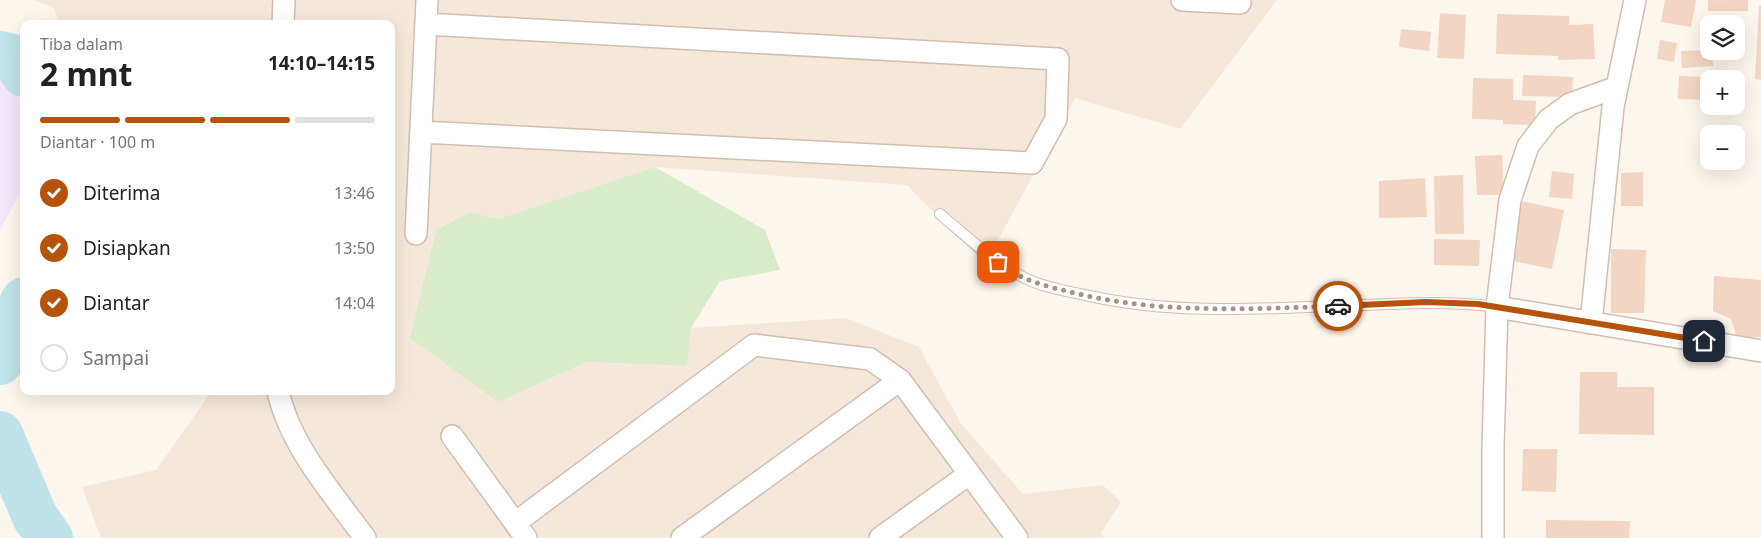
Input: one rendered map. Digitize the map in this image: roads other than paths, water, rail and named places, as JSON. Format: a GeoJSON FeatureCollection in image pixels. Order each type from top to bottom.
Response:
{"type":"FeatureCollection","features":[{"type":"Feature","properties":{"kind":"street"},"geometry":{"type":"LineString","coordinates":[[283,20],[284,0]]}},
{"type":"Feature","properties":{"kind":"street"},"geometry":{"type":"LineString","coordinates":[[416,234],[427,0]]}},
{"type":"Feature","properties":{"kind":"street"},"geometry":{"type":"LineString","coordinates":[[1182,0],[1240,3]]}},
{"type":"Feature","properties":{"kind":"street"},"geometry":{"type":"LineString","coordinates":[[1591,323],[1613,107],[1635,0]]}},
{"type":"Feature","properties":{"kind":"street"},"geometry":{"type":"LineString","coordinates":[[420,132],[1032,163],[1056,119],[1058,60],[426,24]]}},
{"type":"Feature","properties":{"kind":"street"},"geometry":{"type":"LineString","coordinates":[[1494,538],[1497,307],[1510,200],[1528,146],[1549,119],[1570,104],[1617,87]]}},
{"type":"Feature","properties":{"kind":"street"},"geometry":{"type":"LineString","coordinates":[[1497,307],[1761,351]]}},
{"type":"Feature","properties":{"kind":"street"},"geometry":{"type":"LineString","coordinates":[[452,436],[520,530],[754,344],[870,359],[900,380],[1017,538]]}},
{"type":"Feature","properties":{"kind":"street"},"geometry":{"type":"LineString","coordinates":[[682,538],[900,380]]}},
{"type":"Feature","properties":{"kind":"street"},"geometry":{"type":"LineString","coordinates":[[279,395],[282,407],[308,459],[365,538]]}},
{"type":"Feature","properties":{"kind":"street"},"geometry":{"type":"LineString","coordinates":[[880,538],[969,474]]}},
{"type":"Feature","properties":{"kind":"lane"},"geometry":{"type":"LineString","coordinates":[[940,214],[986,254],[1022,277],[1065,291],[1113,302],[1168,308],[1241,310],[1426,302],[1478,304],[1497,307]]}},
{"type":"Feature","properties":{"kind":"waterway"},"geometry":{"type":"LineString","coordinates":[[0,54],[13,57],[20,68]]}},
{"type":"Feature","properties":{"kind":"waterway"},"geometry":{"type":"LineString","coordinates":[[0,362],[11,324],[20,307]]}},
{"type":"Feature","properties":{"kind":"waterway"},"geometry":{"type":"LineString","coordinates":[[0,434],[35,517],[50,538]]}}]}
